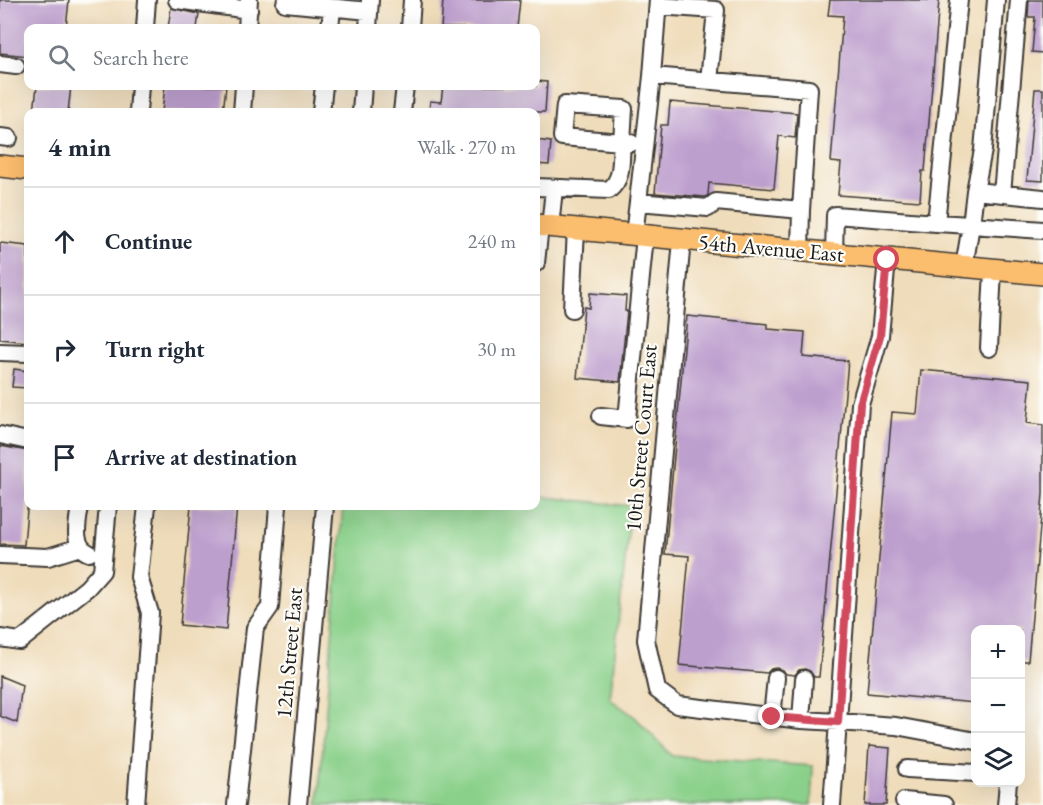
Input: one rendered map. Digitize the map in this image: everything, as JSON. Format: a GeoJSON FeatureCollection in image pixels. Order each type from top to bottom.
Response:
{"type":"FeatureCollection","features":[{"type":"Feature","properties":{"kind":"main road"},"geometry":{"type":"LineString","coordinates":[[0,166],[24,169]]}},
{"type":"Feature","properties":{"kind":"main road","name":"54th Avenue East"},"geometry":{"type":"LineString","coordinates":[[542,226],[1043,274]]}},
{"type":"Feature","properties":{"kind":"street"},"geometry":{"type":"LineString","coordinates":[[145,24],[147,0]]}},
{"type":"Feature","properties":{"kind":"street"},"geometry":{"type":"LineString","coordinates":[[177,0],[249,5],[248,24]]}},
{"type":"Feature","properties":{"kind":"street"},"geometry":{"type":"LineString","coordinates":[[410,24],[412,0]]}},
{"type":"Feature","properties":{"kind":"street"},"geometry":{"type":"LineString","coordinates":[[936,223],[959,0]]}},
{"type":"Feature","properties":{"kind":"street"},"geometry":{"type":"LineString","coordinates":[[964,267],[983,150],[996,0]]}},
{"type":"Feature","properties":{"kind":"street"},"geometry":{"type":"LineString","coordinates":[[1002,194],[1019,0]]}},
{"type":"Feature","properties":{"kind":"street"},"geometry":{"type":"LineString","coordinates":[[285,3],[332,8],[370,5],[368,24]]}},
{"type":"Feature","properties":{"kind":"street"},"geometry":{"type":"LineString","coordinates":[[601,416],[627,419],[639,236],[638,202],[658,3],[716,10],[709,81]]}},
{"type":"Feature","properties":{"kind":"street"},"geometry":{"type":"LineString","coordinates":[[330,24],[332,8]]}},
{"type":"Feature","properties":{"kind":"street"},"geometry":{"type":"LineString","coordinates":[[652,76],[809,89],[800,251]]}},
{"type":"Feature","properties":{"kind":"street"},"geometry":{"type":"LineString","coordinates":[[138,108],[140,90]]}},
{"type":"Feature","properties":{"kind":"street"},"geometry":{"type":"LineString","coordinates":[[242,108],[244,90]]}},
{"type":"Feature","properties":{"kind":"street"},"geometry":{"type":"LineString","coordinates":[[321,108],[324,90]]}},
{"type":"Feature","properties":{"kind":"street"},"geometry":{"type":"LineString","coordinates":[[361,108],[363,90]]}},
{"type":"Feature","properties":{"kind":"street"},"geometry":{"type":"LineString","coordinates":[[402,108],[405,90]]}},
{"type":"Feature","properties":{"kind":"street"},"geometry":{"type":"LineString","coordinates":[[540,187],[609,190],[617,184],[619,178],[622,142],[644,144]]}},
{"type":"Feature","properties":{"kind":"street"},"geometry":{"type":"LineString","coordinates":[[542,226],[554,189]]}},
{"type":"Feature","properties":{"kind":"street"},"geometry":{"type":"LineString","coordinates":[[975,191],[1043,198]]}},
{"type":"Feature","properties":{"kind":"street"},"geometry":{"type":"LineString","coordinates":[[638,202],[708,208],[716,202],[801,210]]}},
{"type":"Feature","properties":{"kind":"street"},"geometry":{"type":"LineString","coordinates":[[834,254],[835,215],[1043,230]]}},
{"type":"Feature","properties":{"kind":"street"},"geometry":{"type":"LineString","coordinates":[[572,309],[576,229]]}},
{"type":"Feature","properties":{"kind":"street","name":"10th Street Court East"},"geometry":{"type":"LineString","coordinates":[[682,240],[646,640],[657,690],[677,705],[801,720],[896,726],[971,740]]}},
{"type":"Feature","properties":{"kind":"street"},"geometry":{"type":"LineString","coordinates":[[832,805],[860,404],[880,336],[887,260]]}},
{"type":"Feature","properties":{"kind":"street"},"geometry":{"type":"LineString","coordinates":[[989,348],[993,270]]}},
{"type":"Feature","properties":{"kind":"street"},"geometry":{"type":"LineString","coordinates":[[0,352],[24,353]]}},
{"type":"Feature","properties":{"kind":"street"},"geometry":{"type":"LineString","coordinates":[[0,435],[24,440]]}},
{"type":"Feature","properties":{"kind":"street"},"geometry":{"type":"LineString","coordinates":[[80,510],[78,542],[80,547],[84,551],[103,558]]}},
{"type":"Feature","properties":{"kind":"street"},"geometry":{"type":"LineString","coordinates":[[0,638],[20,641],[87,588],[102,571],[108,510]]}},
{"type":"Feature","properties":{"kind":"street"},"geometry":{"type":"LineString","coordinates":[[136,805],[150,613],[139,577],[147,510]]}},
{"type":"Feature","properties":{"kind":"street"},"geometry":{"type":"LineString","coordinates":[[236,805],[255,628],[270,607],[278,510]]}},
{"type":"Feature","properties":{"kind":"street","name":"12th Street East"},"geometry":{"type":"LineString","coordinates":[[298,805],[325,510]]}},
{"type":"Feature","properties":{"kind":"street"},"geometry":{"type":"LineString","coordinates":[[0,555],[48,557],[80,547]]}},
{"type":"Feature","properties":{"kind":"street"},"geometry":{"type":"LineString","coordinates":[[772,717],[776,678]]}},
{"type":"Feature","properties":{"kind":"street"},"geometry":{"type":"LineString","coordinates":[[801,720],[804,679]]}},
{"type":"Feature","properties":{"kind":"street"},"geometry":{"type":"LineString","coordinates":[[907,769],[971,773]]}},
{"type":"Feature","properties":{"kind":"street"},"geometry":{"type":"LineString","coordinates":[[1006,805],[1008,787]]}},
{"type":"Feature","properties":{"kind":"street"},"geometry":{"type":"LineString","coordinates":[[904,801],[944,805]]}},
{"type":"Feature","properties":{"kind":"green space"},"geometry":{"type":"Polygon","coordinates":[[[540,496],[631,506],[610,699],[635,717],[672,756],[813,766],[811,805],[318,805],[343,510],[540,510],[540,496]]]}},
{"type":"Feature","properties":{"kind":"building"},"geometry":{"type":"Polygon","coordinates":[[[0,0],[69,0],[66,24],[24,24],[24,56],[0,53],[0,0]]]}},
{"type":"Feature","properties":{"kind":"building"},"geometry":{"type":"Polygon","coordinates":[[[443,0],[520,0],[517,24],[441,24],[443,0]]]}},
{"type":"Feature","properties":{"kind":"building"},"geometry":{"type":"Polygon","coordinates":[[[830,0],[939,0],[925,171],[922,171],[920,201],[838,195],[841,163],[831,162],[843,16],[828,15],[830,0]]]}},
{"type":"Feature","properties":{"kind":"building"},"geometry":{"type":"Polygon","coordinates":[[[1029,0],[1043,0],[1043,53],[1032,52],[1035,17],[1028,17],[1029,0]]]}},
{"type":"Feature","properties":{"kind":"building"},"geometry":{"type":"Polygon","coordinates":[[[171,8],[199,14],[198,24],[169,24],[171,8]]]}},
{"type":"Feature","properties":{"kind":"building"},"geometry":{"type":"Polygon","coordinates":[[[540,81],[547,82],[545,112],[540,112],[540,108],[429,108],[430,101],[441,102],[442,90],[540,90],[540,81]]]}},
{"type":"Feature","properties":{"kind":"building"},"geometry":{"type":"Polygon","coordinates":[[[1035,89],[1043,89],[1043,181],[1027,180],[1035,89]]]}},
{"type":"Feature","properties":{"kind":"building"},"geometry":{"type":"Polygon","coordinates":[[[37,90],[71,90],[68,108],[34,108],[37,90]]]}},
{"type":"Feature","properties":{"kind":"building"},"geometry":{"type":"Polygon","coordinates":[[[165,90],[226,90],[223,108],[162,108],[165,90]]]}},
{"type":"Feature","properties":{"kind":"building"},"geometry":{"type":"Polygon","coordinates":[[[670,102],[797,113],[795,138],[779,136],[774,189],[709,183],[708,195],[705,197],[655,193],[661,125],[668,125],[670,102]]]}},
{"type":"Feature","properties":{"kind":"building"},"geometry":{"type":"Polygon","coordinates":[[[540,141],[551,142],[549,165],[540,164],[540,141]]]}},
{"type":"Feature","properties":{"kind":"building"},"geometry":{"type":"Polygon","coordinates":[[[0,243],[24,246],[24,342],[0,339],[0,243]]]}},
{"type":"Feature","properties":{"kind":"building"},"geometry":{"type":"Polygon","coordinates":[[[590,293],[626,296],[625,311],[627,311],[620,382],[577,378],[584,307],[589,308],[590,293]]]}},
{"type":"Feature","properties":{"kind":"building"},"geometry":{"type":"Polygon","coordinates":[[[687,316],[768,324],[768,329],[805,332],[803,357],[848,361],[819,677],[814,677],[810,671],[805,669],[799,670],[795,675],[786,674],[783,670],[776,668],[767,673],[679,665],[689,556],[665,554],[687,316]]]}},
{"type":"Feature","properties":{"kind":"building"},"geometry":{"type":"Polygon","coordinates":[[[14,369],[24,370],[24,388],[12,387],[14,369]]]}},
{"type":"Feature","properties":{"kind":"building"},"geometry":{"type":"Polygon","coordinates":[[[921,370],[1031,380],[1027,423],[1043,425],[1043,494],[1028,661],[1025,661],[1025,625],[971,625],[971,703],[867,693],[892,412],[917,414],[921,370]]]}},
{"type":"Feature","properties":{"kind":"building"},"geometry":{"type":"Polygon","coordinates":[[[0,446],[24,450],[24,510],[27,510],[24,545],[0,544],[0,446]]]}},
{"type":"Feature","properties":{"kind":"building"},"geometry":{"type":"Polygon","coordinates":[[[191,510],[237,510],[226,630],[180,625],[191,510]]]}},
{"type":"Feature","properties":{"kind":"building"},"geometry":{"type":"Polygon","coordinates":[[[0,676],[22,685],[17,723],[0,716],[0,676]]]}},
{"type":"Feature","properties":{"kind":"building"},"geometry":{"type":"Polygon","coordinates":[[[869,746],[890,748],[886,805],[865,805],[869,746]]]}},
{"type":"Feature","properties":{"kind":"route"},"geometry":{"type":"LineString","coordinates":[[772,717],[838,722],[860,404],[880,336],[887,260]]}}]}
